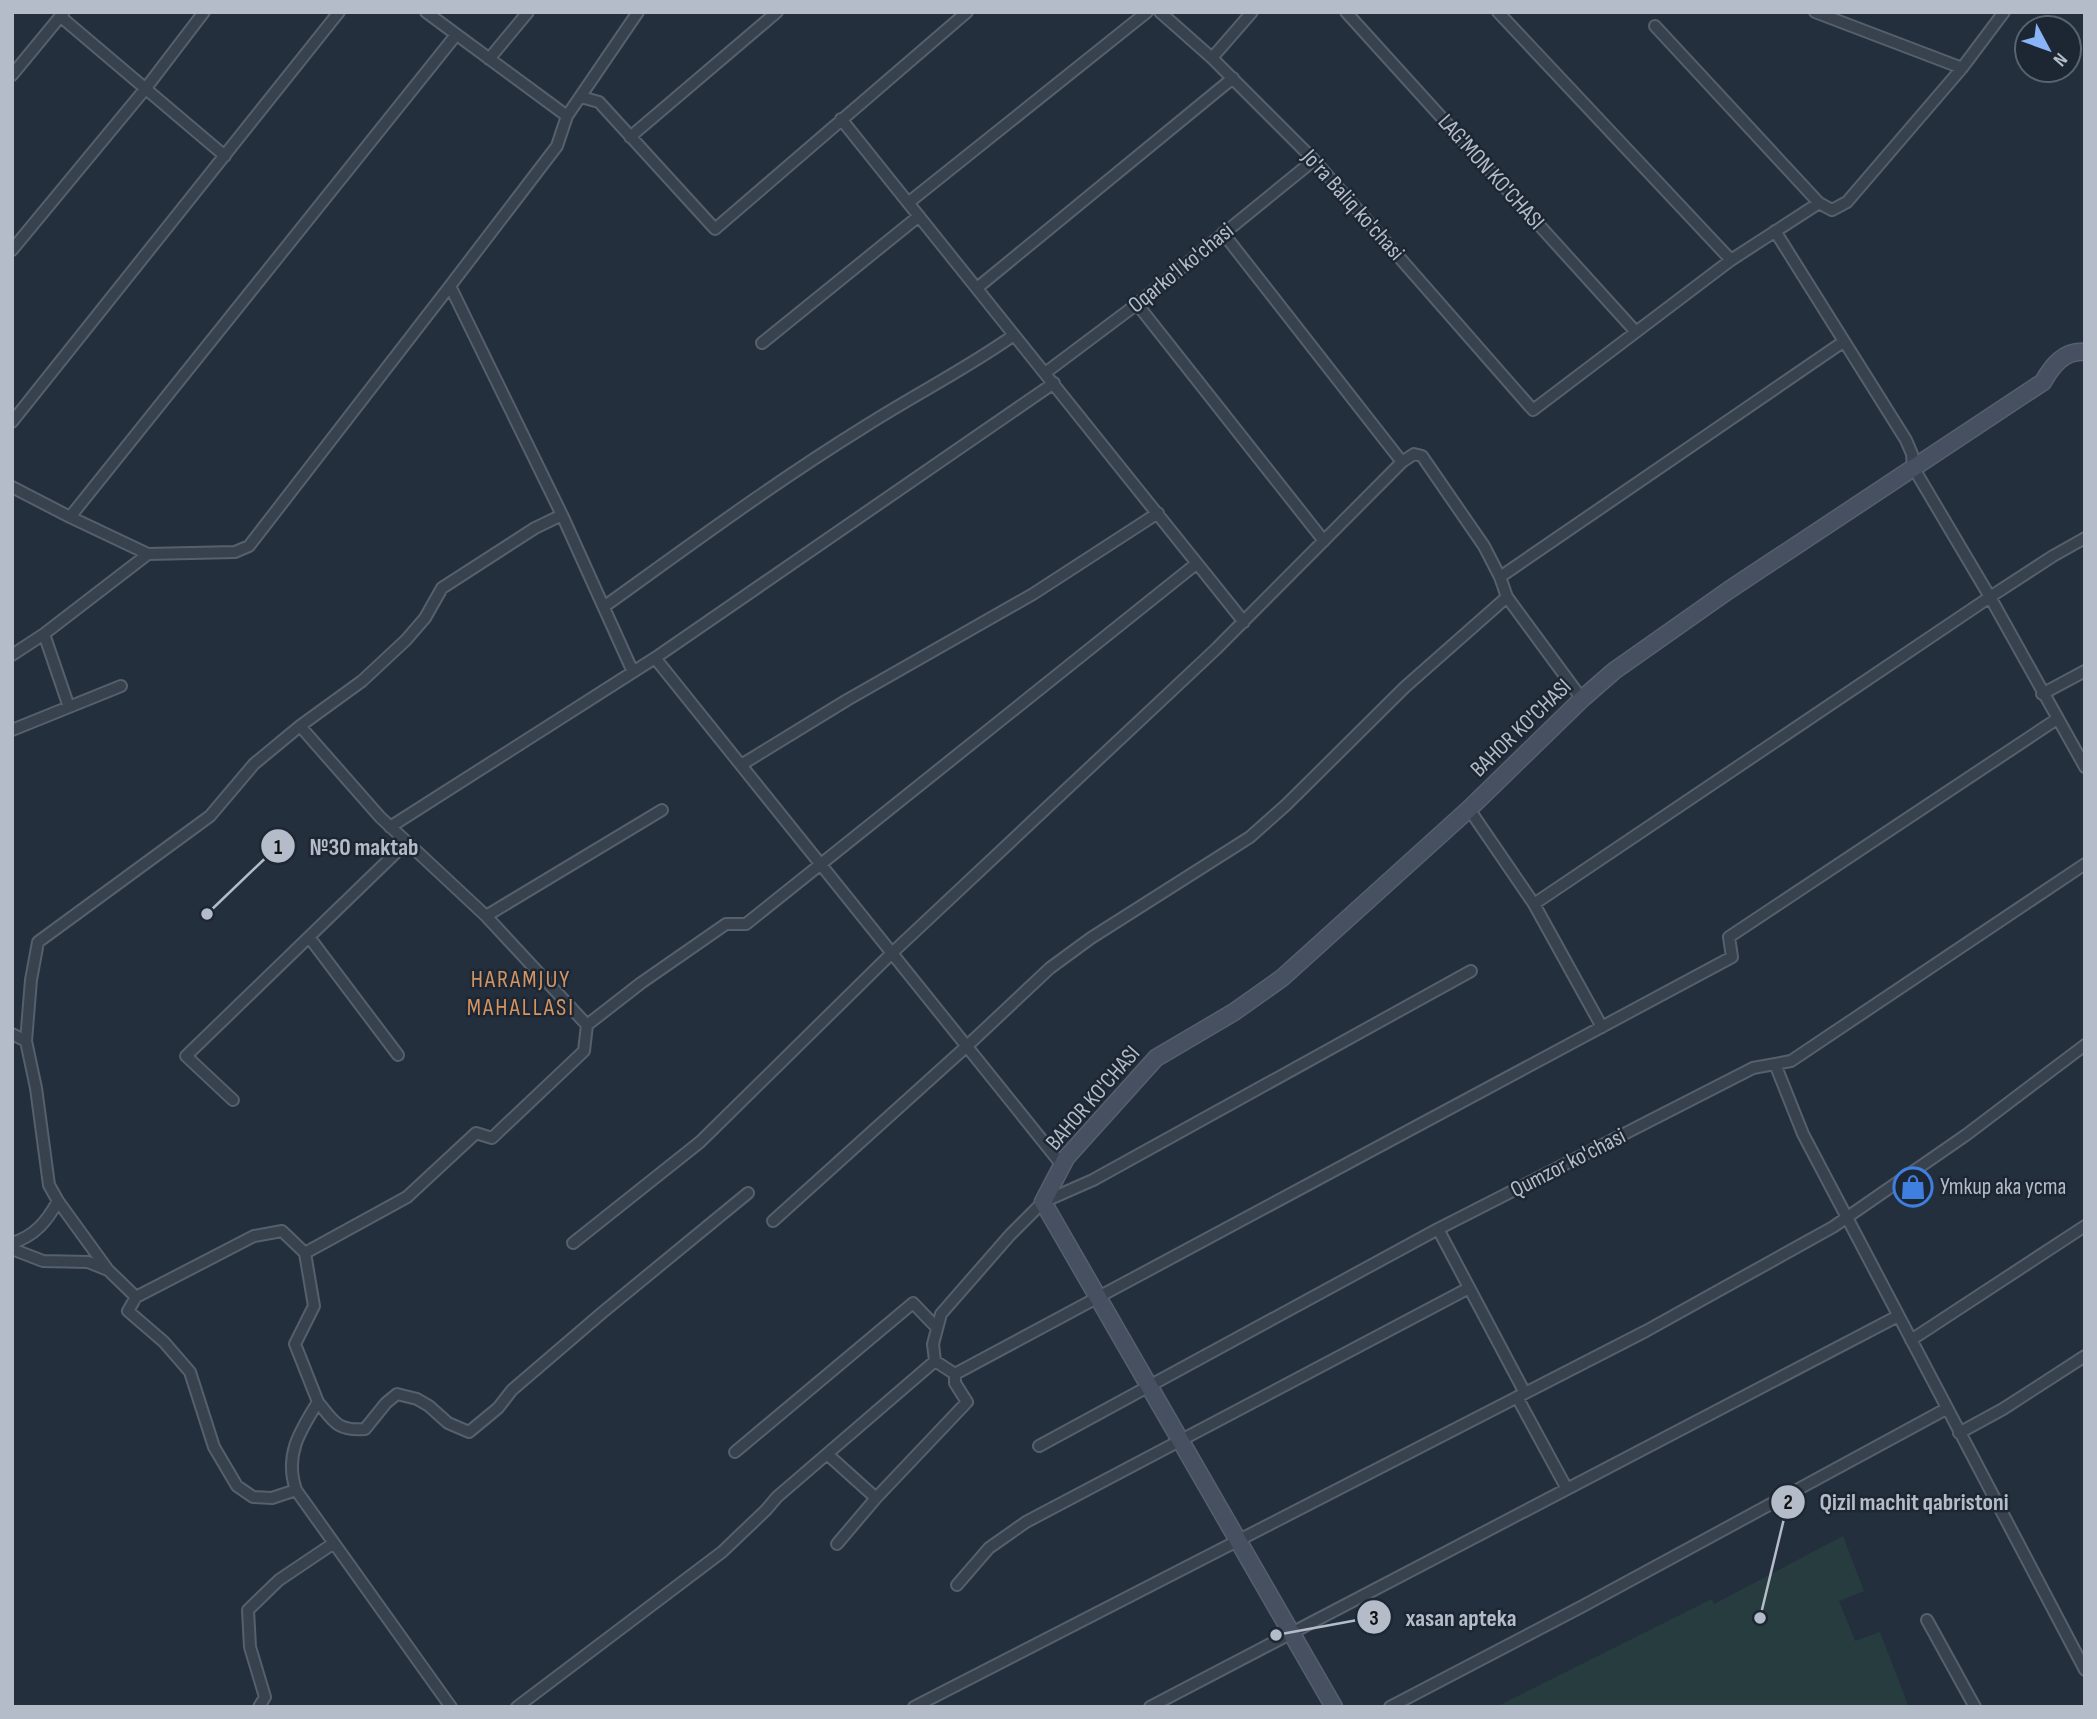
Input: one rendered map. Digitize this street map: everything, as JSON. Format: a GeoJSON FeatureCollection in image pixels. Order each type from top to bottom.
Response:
{"type":"FeatureCollection","features":[{"type":"Feature","properties":{"kind":"street"},"geometry":{"type":"LineString","coordinates":[[12,250],[146,88],[204,12]]}},
{"type":"Feature","properties":{"kind":"street"},"geometry":{"type":"LineString","coordinates":[[12,422],[339,12]]}},
{"type":"Feature","properties":{"kind":"street"},"geometry":{"type":"LineString","coordinates":[[426,12],[567,116]]}},
{"type":"Feature","properties":{"kind":"street"},"geometry":{"type":"LineString","coordinates":[[489,59],[528,12]]}},
{"type":"Feature","properties":{"kind":"street"},"geometry":{"type":"LineString","coordinates":[[12,487],[148,554],[235,552],[248,546],[557,146],[567,116],[638,12]]}},
{"type":"Feature","properties":{"kind":"street"},"geometry":{"type":"LineString","coordinates":[[630,137],[777,12]]}},
{"type":"Feature","properties":{"kind":"street"},"geometry":{"type":"LineString","coordinates":[[581,97],[599,102],[715,229],[967,12]]}},
{"type":"Feature","properties":{"kind":"street"},"geometry":{"type":"LineString","coordinates":[[908,203],[1147,12]]}},
{"type":"Feature","properties":{"kind":"street","name":"Jo'ra Baliq ko'chasi"},"geometry":{"type":"LineString","coordinates":[[1160,12],[1233,78],[1314,160],[1533,410],[1636,332]]}},
{"type":"Feature","properties":{"kind":"street"},"geometry":{"type":"LineString","coordinates":[[1212,58],[1252,12]]}},
{"type":"Feature","properties":{"kind":"street","name":"LAG'MON KO'CHASI"},"geometry":{"type":"LineString","coordinates":[[1346,12],[1636,332]]}},
{"type":"Feature","properties":{"kind":"street"},"geometry":{"type":"LineString","coordinates":[[1498,12],[1731,260]]}},
{"type":"Feature","properties":{"kind":"street"},"geometry":{"type":"LineString","coordinates":[[1815,12],[1962,68]]}},
{"type":"Feature","properties":{"kind":"street"},"geometry":{"type":"LineString","coordinates":[[1655,26],[1819,203],[1832,210],[1847,202],[1962,68],[2004,12]]}},
{"type":"Feature","properties":{"kind":"street"},"geometry":{"type":"LineString","coordinates":[[12,75],[63,14],[225,156]]}},
{"type":"Feature","properties":{"kind":"street"},"geometry":{"type":"LineString","coordinates":[[70,517],[456,35]]}},
{"type":"Feature","properties":{"kind":"street"},"geometry":{"type":"LineString","coordinates":[[977,288],[1233,78]]}},
{"type":"Feature","properties":{"kind":"street"},"geometry":{"type":"LineString","coordinates":[[841,119],[1244,622]]}},
{"type":"Feature","properties":{"kind":"street","name":"Oqarko'l ko'chasi"},"geometry":{"type":"LineString","coordinates":[[1045,373],[1137,304],[1314,160]]}},
{"type":"Feature","properties":{"kind":"street"},"geometry":{"type":"LineString","coordinates":[[1636,332],[1731,260],[1819,203]]}},
{"type":"Feature","properties":{"kind":"street"},"geometry":{"type":"LineString","coordinates":[[762,343],[919,216]]}},
{"type":"Feature","properties":{"kind":"street"},"geometry":{"type":"LineString","coordinates":[[1775,232],[1906,440],[1912,454],[1913,467],[1990,597],[2085,767]]}},
{"type":"Feature","properties":{"kind":"street"},"geometry":{"type":"LineString","coordinates":[[1223,233],[1402,462]]}},
{"type":"Feature","properties":{"kind":"street"},"geometry":{"type":"LineString","coordinates":[[450,286],[562,515],[633,672]]}},
{"type":"Feature","properties":{"kind":"street"},"geometry":{"type":"LineString","coordinates":[[1137,304],[1324,541]]}},
{"type":"Feature","properties":{"kind":"street"},"geometry":{"type":"LineString","coordinates":[[605,606],[863,427],[977,361],[1014,335]]}},
{"type":"Feature","properties":{"kind":"street"},"geometry":{"type":"LineString","coordinates":[[1500,577],[1843,342]]}},
{"type":"Feature","properties":{"kind":"street","name":"BAHOR KO'CHASI"},"geometry":{"type":"LineString","coordinates":[[1043,1202],[1066,1158],[1156,1059],[1234,1012],[1282,978],[1469,809],[1614,671],[1718,597],[2043,382],[2054,363],[2076,351],[2085,352]]}},
{"type":"Feature","properties":{"kind":"street"},"geometry":{"type":"LineString","coordinates":[[390,827],[655,658],[1054,383]]}},
{"type":"Feature","properties":{"kind":"street"},"geometry":{"type":"LineString","coordinates":[[573,1242],[700,1142],[892,953],[1244,622],[1402,462],[1414,454],[1422,456],[1484,546],[1507,597],[1582,699]]}},
{"type":"Feature","properties":{"kind":"street"},"geometry":{"type":"LineString","coordinates":[[741,765],[847,699],[1033,594],[1158,513]]}},
{"type":"Feature","properties":{"kind":"street"},"geometry":{"type":"LineString","coordinates":[[136,1297],[108,1270],[49,1185],[36,1088],[26,1041],[31,980],[38,942],[210,816],[254,764],[362,681],[405,640],[425,618],[442,588],[535,528],[562,515]]}},
{"type":"Feature","properties":{"kind":"street"},"geometry":{"type":"LineString","coordinates":[[1534,904],[1990,597],[2085,538]]}},
{"type":"Feature","properties":{"kind":"street"},"geometry":{"type":"LineString","coordinates":[[12,655],[44,634],[148,554]]}},
{"type":"Feature","properties":{"kind":"street"},"geometry":{"type":"LineString","coordinates":[[305,1253],[407,1197],[475,1133],[492,1138],[584,1051],[587,1025],[641,983],[726,924],[746,924],[1196,564]]}},
{"type":"Feature","properties":{"kind":"street"},"geometry":{"type":"LineString","coordinates":[[774,1221],[1060,960],[1250,837],[1405,687],[1507,597]]}},
{"type":"Feature","properties":{"kind":"street"},"geometry":{"type":"LineString","coordinates":[[44,634],[69,707]]}},
{"type":"Feature","properties":{"kind":"street"},"geometry":{"type":"LineString","coordinates":[[655,658],[1062,1165]]}},
{"type":"Feature","properties":{"kind":"street"},"geometry":{"type":"LineString","coordinates":[[2042,694],[2085,671]]}},
{"type":"Feature","properties":{"kind":"street"},"geometry":{"type":"LineString","coordinates":[[12,730],[121,686]]}},
{"type":"Feature","properties":{"kind":"street"},"geometry":{"type":"LineString","coordinates":[[955,1374],[1732,957],[1729,937],[2057,719]]}},
{"type":"Feature","properties":{"kind":"street"},"geometry":{"type":"LineString","coordinates":[[300,726],[390,827],[486,916],[587,1025]]}},
{"type":"Feature","properties":{"kind":"street"},"geometry":{"type":"LineString","coordinates":[[1469,809],[1534,904],[1602,1027]]}},
{"type":"Feature","properties":{"kind":"street"},"geometry":{"type":"LineString","coordinates":[[486,916],[662,810]]}},
{"type":"Feature","properties":{"kind":"street"},"geometry":{"type":"LineString","coordinates":[[233,1100],[187,1056],[407,842]]}},
{"type":"Feature","properties":{"kind":"street","name":"Qumzor ko'chasi"},"geometry":{"type":"LineString","coordinates":[[1039,1446],[1438,1229],[1753,1068],[1791,1061],[2085,864]]}},
{"type":"Feature","properties":{"kind":"street"},"geometry":{"type":"LineString","coordinates":[[309,937],[398,1055]]}},
{"type":"Feature","properties":{"kind":"street"},"geometry":{"type":"LineString","coordinates":[[955,1374],[936,1361],[933,1344],[941,1314],[1010,1235],[1043,1202],[1093,1180],[1471,971]]}},
{"type":"Feature","properties":{"kind":"street"},"geometry":{"type":"LineString","coordinates":[[12,1034],[26,1041]]}},
{"type":"Feature","properties":{"kind":"street"},"geometry":{"type":"LineString","coordinates":[[915,1707],[1646,1331],[1847,1217],[1966,1135],[2085,1045]]}},
{"type":"Feature","properties":{"kind":"street"},"geometry":{"type":"LineString","coordinates":[[1775,1064],[1803,1134],[2085,1670]]}},
{"type":"Feature","properties":{"kind":"street"},"geometry":{"type":"LineString","coordinates":[[296,1490],[272,1499],[253,1497],[237,1486],[214,1447],[190,1372],[164,1342],[128,1311],[136,1297],[254,1236],[282,1231],[305,1253],[314,1306],[295,1344],[318,1402],[337,1426],[351,1430],[365,1429],[397,1394],[417,1399],[448,1423],[469,1432],[498,1408],[512,1390],[592,1321],[748,1193]]}},
{"type":"Feature","properties":{"kind":"street"},"geometry":{"type":"LineString","coordinates":[[12,1243],[27,1238],[47,1221],[58,1201]]}},
{"type":"Feature","properties":{"kind":"street"},"geometry":{"type":"LineString","coordinates":[[1043,1202],[1334,1707]]}},
{"type":"Feature","properties":{"kind":"street"},"geometry":{"type":"LineString","coordinates":[[1910,1340],[2085,1226]]}},
{"type":"Feature","properties":{"kind":"street"},"geometry":{"type":"LineString","coordinates":[[1438,1229],[1567,1489]]}},
{"type":"Feature","properties":{"kind":"street"},"geometry":{"type":"LineString","coordinates":[[12,1249],[44,1261],[88,1262],[108,1270]]}},
{"type":"Feature","properties":{"kind":"street"},"geometry":{"type":"LineString","coordinates":[[957,1585],[989,1548],[1026,1522],[1469,1288]]}},
{"type":"Feature","properties":{"kind":"street"},"geometry":{"type":"LineString","coordinates":[[735,1452],[913,1303],[937,1328]]}},
{"type":"Feature","properties":{"kind":"street"},"geometry":{"type":"LineString","coordinates":[[1150,1707],[1898,1316]]}},
{"type":"Feature","properties":{"kind":"street"},"geometry":{"type":"LineString","coordinates":[[1959,1433],[2003,1409],[2085,1356]]}},
{"type":"Feature","properties":{"kind":"street"},"geometry":{"type":"LineString","coordinates":[[517,1707],[722,1552],[777,1497],[936,1361]]}},
{"type":"Feature","properties":{"kind":"street"},"geometry":{"type":"LineString","coordinates":[[837,1544],[876,1498],[967,1402],[955,1383],[955,1374]]}},
{"type":"Feature","properties":{"kind":"street"},"geometry":{"type":"LineString","coordinates":[[318,1402],[292,1451],[292,1480],[296,1490],[451,1707]]}},
{"type":"Feature","properties":{"kind":"street"},"geometry":{"type":"LineString","coordinates":[[1390,1707],[1946,1409]]}},
{"type":"Feature","properties":{"kind":"street"},"geometry":{"type":"LineString","coordinates":[[827,1454],[876,1498]]}},
{"type":"Feature","properties":{"kind":"street"},"geometry":{"type":"LineString","coordinates":[[259,1707],[265,1697],[250,1647],[248,1610],[279,1580],[334,1543]]}},
{"type":"Feature","properties":{"kind":"street"},"geometry":{"type":"LineString","coordinates":[[1927,1620],[1975,1707]]}},
{"type":"Feature","properties":{"kind":"green space"},"geometry":{"type":"Polygon","coordinates":[[[1843,1536],[1864,1591],[1839,1601],[1855,1641],[1880,1632],[1908,1705],[1904,1707],[1496,1707],[1712,1599],[1714,1604],[1843,1536]]]}},
{"type":"Feature","properties":{"kind":"place","name":"№30 maktab"},"geometry":{"type":"Point","coordinates":[207,914]}},
{"type":"Feature","properties":{"kind":"place","name":"Уткир ака уста"},"geometry":{"type":"Point","coordinates":[1913,1187]}},
{"type":"Feature","properties":{"kind":"place","name":"Qizil machit qabristoni"},"geometry":{"type":"Point","coordinates":[1760,1618]}},
{"type":"Feature","properties":{"kind":"place","name":"xasan apteka"},"geometry":{"type":"Point","coordinates":[1276,1635]}},
{"type":"Feature","properties":{"kind":"district","name":"HARAMJUY MAHALLASI"},"geometry":{"type":"Point","coordinates":[521,993]}}]}
